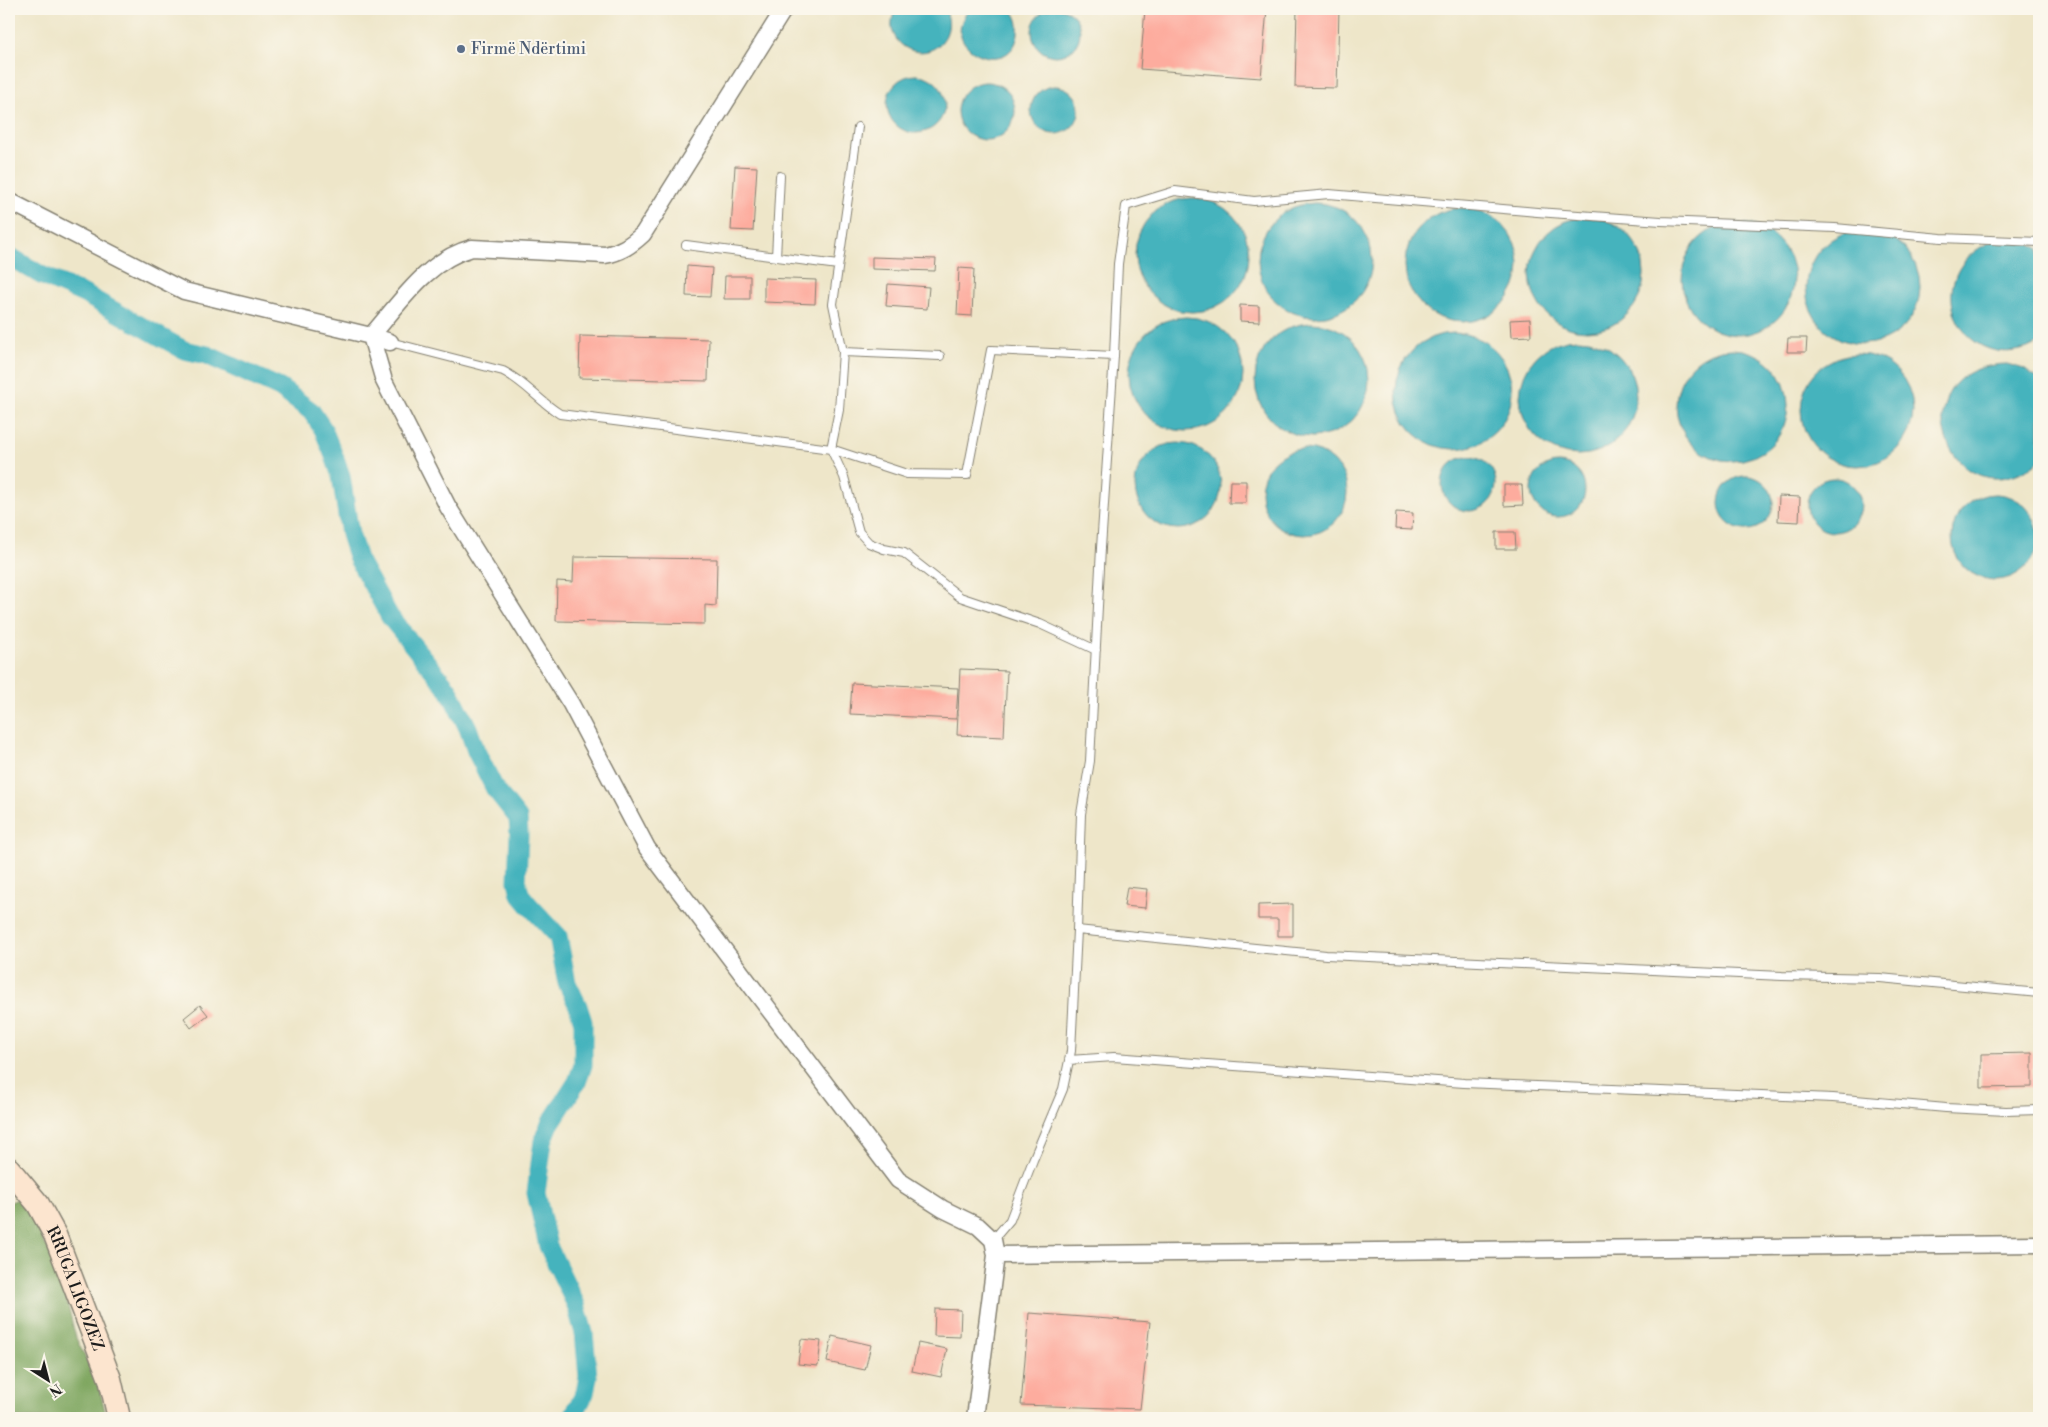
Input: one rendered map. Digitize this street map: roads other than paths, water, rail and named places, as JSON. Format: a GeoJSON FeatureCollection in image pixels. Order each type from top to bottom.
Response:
{"type":"FeatureCollection","features":[{"type":"Feature","properties":{"kind":"street"},"geometry":{"type":"LineString","coordinates":[[371,336],[426,274],[455,252],[472,248],[605,254],[617,252],[630,245],[643,234],[784,9]]}},
{"type":"Feature","properties":{"kind":"street"},"geometry":{"type":"LineString","coordinates":[[9,201],[184,291],[390,342]]}},
{"type":"Feature","properties":{"kind":"street"},"geometry":{"type":"LineString","coordinates":[[371,336],[384,380],[448,507],[571,704],[647,848],[898,1180],[944,1209],[978,1226],[995,1248],[975,1418]]}},
{"type":"Feature","properties":{"kind":"street","name":"RRUGA LIGOZEZ"},"geometry":{"type":"LineString","coordinates":[[9,1169],[38,1204],[55,1235],[110,1379],[119,1418]]}},
{"type":"Feature","properties":{"kind":"street"},"geometry":{"type":"LineString","coordinates":[[995,1248],[2039,1244]]}},
{"type":"Feature","properties":{"kind":"lane"},"geometry":{"type":"LineString","coordinates":[[858,127],[833,304],[843,352],[840,410],[831,449],[844,476],[859,532],[869,543],[884,549],[904,553],[960,597],[1040,624],[1096,650]]}},
{"type":"Feature","properties":{"kind":"lane"},"geometry":{"type":"LineString","coordinates":[[776,257],[780,176]]}},
{"type":"Feature","properties":{"kind":"lane"},"geometry":{"type":"LineString","coordinates":[[995,1248],[1010,1220],[1033,1160],[1064,1089],[1069,1060],[1078,930],[1081,814],[1090,762],[1100,548],[1114,356],[1118,264],[1126,206],[1175,191],[1254,201],[1329,194],[1652,220],[1835,228],[1941,238],[2039,242]]}},
{"type":"Feature","properties":{"kind":"lane"},"geometry":{"type":"LineString","coordinates":[[686,246],[838,265]]}},
{"type":"Feature","properties":{"kind":"lane"},"geometry":{"type":"LineString","coordinates":[[390,342],[504,370],[518,378],[544,404],[560,414],[831,449],[907,474],[967,475],[990,350],[1114,356]]}},
{"type":"Feature","properties":{"kind":"lane"},"geometry":{"type":"LineString","coordinates":[[843,352],[940,356]]}},
{"type":"Feature","properties":{"kind":"lane"},"geometry":{"type":"LineString","coordinates":[[1078,930],[1326,955],[1880,978],[2039,993]]}},
{"type":"Feature","properties":{"kind":"lane"},"geometry":{"type":"LineString","coordinates":[[1069,1060],[1114,1057],[1464,1083],[1833,1098],[1946,1108],[2006,1111],[2039,1110]]}},
{"type":"Feature","properties":{"kind":"water"},"geometry":{"type":"Polygon","coordinates":[[[1056,8],[1065,10],[1073,15],[1078,23],[1080,32],[1078,41],[1073,49],[1065,54],[1056,56],[1047,54],[1039,49],[1034,41],[1032,32],[1034,23],[1039,15],[1047,10],[1056,8]]]}},
{"type":"Feature","properties":{"kind":"water"},"geometry":{"type":"Polygon","coordinates":[[[896,9],[945,9],[949,22],[946,35],[938,45],[928,51],[918,52],[908,49],[899,42],[893,33],[892,22],[896,9]]]}},
{"type":"Feature","properties":{"kind":"water"},"geometry":{"type":"Polygon","coordinates":[[[970,9],[1010,9],[1016,17],[1018,26],[1018,33],[1013,48],[1003,55],[991,57],[978,54],[968,47],[961,36],[961,23],[970,9]]]}},
{"type":"Feature","properties":{"kind":"water"},"geometry":{"type":"Polygon","coordinates":[[[916,75],[932,80],[940,88],[945,104],[940,120],[932,128],[916,133],[900,128],[892,120],[887,104],[892,88],[900,80],[916,75]]]}},
{"type":"Feature","properties":{"kind":"water"},"geometry":{"type":"Polygon","coordinates":[[[986,82],[1002,87],[1010,95],[1015,111],[1010,127],[1002,135],[986,140],[970,135],[962,127],[957,111],[962,95],[970,87],[986,82]]]}},
{"type":"Feature","properties":{"kind":"water"},"geometry":{"type":"Polygon","coordinates":[[[1055,86],[1064,88],[1072,93],[1077,101],[1079,110],[1077,119],[1072,127],[1064,132],[1055,134],[1046,132],[1038,127],[1033,119],[1031,110],[1033,101],[1038,93],[1046,88],[1055,86]]]}},
{"type":"Feature","properties":{"kind":"water"},"geometry":{"type":"Polygon","coordinates":[[[1192,198],[1214,203],[1232,215],[1244,233],[1249,255],[1244,277],[1232,295],[1214,307],[1192,312],[1170,307],[1152,295],[1140,277],[1135,255],[1140,233],[1152,215],[1170,203],[1192,198]]]}},
{"type":"Feature","properties":{"kind":"water"},"geometry":{"type":"Polygon","coordinates":[[[1315,203],[1337,207],[1355,220],[1368,238],[1372,260],[1368,282],[1355,300],[1337,313],[1315,317],[1293,313],[1275,300],[1262,282],[1258,260],[1262,238],[1275,220],[1293,207],[1315,203]]]}},
{"type":"Feature","properties":{"kind":"water"},"geometry":{"type":"Polygon","coordinates":[[[1462,208],[1484,213],[1502,225],[1514,243],[1519,265],[1514,287],[1502,305],[1484,317],[1462,322],[1440,317],[1422,305],[1410,287],[1405,265],[1410,243],[1422,225],[1440,213],[1462,208]]]}},
{"type":"Feature","properties":{"kind":"water"},"geometry":{"type":"Polygon","coordinates":[[[1587,217],[1609,221],[1627,234],[1640,252],[1644,274],[1640,296],[1627,314],[1609,327],[1587,331],[1565,327],[1547,314],[1534,296],[1530,274],[1534,252],[1547,234],[1565,221],[1587,217]]]}},
{"type":"Feature","properties":{"kind":"water"},"geometry":{"type":"Polygon","coordinates":[[[1738,223],[1759,227],[1778,239],[1790,258],[1794,279],[1790,300],[1778,319],[1759,331],[1738,335],[1717,331],[1698,319],[1686,300],[1682,279],[1686,258],[1698,239],[1717,227],[1738,223]]]}},
{"type":"Feature","properties":{"kind":"water"},"geometry":{"type":"Polygon","coordinates":[[[1863,230],[1885,234],[1895,239],[1911,255],[1916,265],[1920,287],[1916,309],[1911,319],[1895,335],[1885,340],[1863,344],[1841,340],[1831,335],[1815,319],[1810,309],[1806,287],[1810,265],[1815,255],[1831,239],[1841,234],[1863,230]]]}},
{"type":"Feature","properties":{"kind":"water"},"geometry":{"type":"Polygon","coordinates":[[[1993,241],[2029,243],[2039,249],[2039,343],[2012,351],[1988,349],[1970,337],[1957,320],[1952,299],[1955,277],[1969,257],[1993,241]]]}},
{"type":"Feature","properties":{"kind":"water"},"geometry":{"type":"Polygon","coordinates":[[[1186,317],[1208,322],[1226,334],[1238,352],[1243,374],[1238,396],[1226,414],[1208,426],[1186,431],[1164,426],[1146,414],[1134,396],[1129,374],[1134,352],[1146,334],[1164,322],[1186,317]]]}},
{"type":"Feature","properties":{"kind":"water"},"geometry":{"type":"Polygon","coordinates":[[[1312,323],[1334,328],[1352,340],[1364,358],[1369,380],[1364,402],[1352,420],[1334,432],[1312,437],[1290,432],[1272,420],[1260,402],[1255,380],[1260,358],[1272,340],[1290,328],[1312,323]]]}},
{"type":"Feature","properties":{"kind":"water"},"geometry":{"type":"Polygon","coordinates":[[[1454,333],[1476,338],[1495,350],[1507,369],[1512,391],[1507,413],[1495,432],[1476,444],[1454,449],[1432,444],[1413,432],[1401,413],[1396,391],[1401,369],[1413,350],[1432,338],[1454,333]]]}},
{"type":"Feature","properties":{"kind":"water"},"geometry":{"type":"Polygon","coordinates":[[[1578,339],[1600,343],[1619,356],[1632,375],[1636,397],[1632,419],[1619,438],[1600,451],[1578,455],[1556,451],[1537,438],[1524,419],[1520,397],[1524,375],[1537,356],[1556,343],[1578,339]]]}},
{"type":"Feature","properties":{"kind":"water"},"geometry":{"type":"Polygon","coordinates":[[[1732,349],[1753,353],[1772,365],[1784,384],[1788,405],[1784,426],[1772,445],[1753,457],[1732,461],[1711,457],[1692,445],[1680,426],[1676,405],[1680,384],[1692,365],[1711,353],[1732,349]]]}},
{"type":"Feature","properties":{"kind":"water"},"geometry":{"type":"Polygon","coordinates":[[[1857,354],[1878,358],[1897,370],[1909,389],[1913,410],[1909,431],[1897,450],[1878,462],[1857,466],[1836,462],[1817,450],[1805,431],[1801,410],[1805,389],[1817,370],[1836,358],[1857,354]]]}},
{"type":"Feature","properties":{"kind":"water"},"geometry":{"type":"Polygon","coordinates":[[[2007,364],[2024,369],[2039,380],[2039,461],[2008,477],[1981,475],[1960,461],[1946,439],[1943,414],[1951,390],[1971,372],[2007,364]]]}},
{"type":"Feature","properties":{"kind":"water"},"geometry":{"type":"Polygon","coordinates":[[[1178,443],[1194,446],[1202,450],[1214,462],[1218,470],[1221,486],[1218,502],[1214,510],[1202,522],[1194,526],[1178,529],[1162,526],[1154,522],[1142,510],[1138,502],[1135,486],[1138,470],[1142,462],[1154,450],[1162,446],[1178,443]]]}},
{"type":"Feature","properties":{"kind":"water"},"geometry":{"type":"Polygon","coordinates":[[[1304,449],[1320,452],[1328,456],[1340,468],[1344,476],[1347,492],[1344,508],[1340,516],[1328,528],[1320,532],[1304,535],[1288,532],[1280,528],[1268,516],[1264,508],[1261,492],[1264,476],[1268,468],[1280,456],[1288,452],[1304,449]]]}},
{"type":"Feature","properties":{"kind":"water"},"geometry":{"type":"Polygon","coordinates":[[[1464,457],[1474,457],[1484,461],[1492,469],[1496,484],[1492,499],[1484,507],[1474,511],[1464,511],[1454,507],[1446,499],[1442,489],[1442,479],[1446,469],[1454,461],[1464,457]]]}},
{"type":"Feature","properties":{"kind":"water"},"geometry":{"type":"Polygon","coordinates":[[[1553,463],[1563,463],[1573,467],[1581,475],[1585,490],[1581,505],[1573,513],[1563,517],[1553,517],[1543,513],[1535,505],[1531,495],[1531,485],[1535,475],[1543,467],[1553,463]]]}},
{"type":"Feature","properties":{"kind":"water"},"geometry":{"type":"Polygon","coordinates":[[[1741,476],[1751,476],[1761,480],[1769,488],[1773,503],[1769,518],[1761,526],[1751,530],[1741,530],[1731,526],[1723,518],[1719,508],[1719,498],[1723,488],[1731,480],[1741,476]]]}},
{"type":"Feature","properties":{"kind":"water"},"geometry":{"type":"Polygon","coordinates":[[[1829,478],[1839,478],[1849,482],[1857,490],[1861,505],[1857,520],[1849,528],[1839,532],[1829,532],[1819,528],[1811,520],[1807,510],[1807,500],[1811,490],[1819,482],[1829,478]]]}},
{"type":"Feature","properties":{"kind":"water"},"geometry":{"type":"Polygon","coordinates":[[[1995,494],[2011,497],[2019,501],[2031,513],[2035,521],[2038,537],[2035,553],[2031,561],[2019,573],[2011,577],[1995,580],[1979,577],[1971,573],[1959,561],[1955,553],[1952,537],[1955,521],[1959,513],[1971,501],[1979,497],[1995,494]]]}},
{"type":"Feature","properties":{"kind":"waterway"},"geometry":{"type":"LineString","coordinates":[[9,256],[41,275],[84,294],[184,350],[207,355],[280,388],[311,411],[323,429],[341,476],[350,534],[358,559],[390,617],[449,690],[495,789],[518,818],[517,881],[520,894],[558,936],[567,983],[583,1022],[583,1065],[577,1082],[550,1124],[543,1141],[536,1193],[548,1246],[576,1305],[584,1333],[588,1377],[585,1393],[572,1418]]}},
{"type":"Feature","properties":{"kind":"place","name":"Firmë Ndërtimi"},"geometry":{"type":"Point","coordinates":[461,49]}}]}
